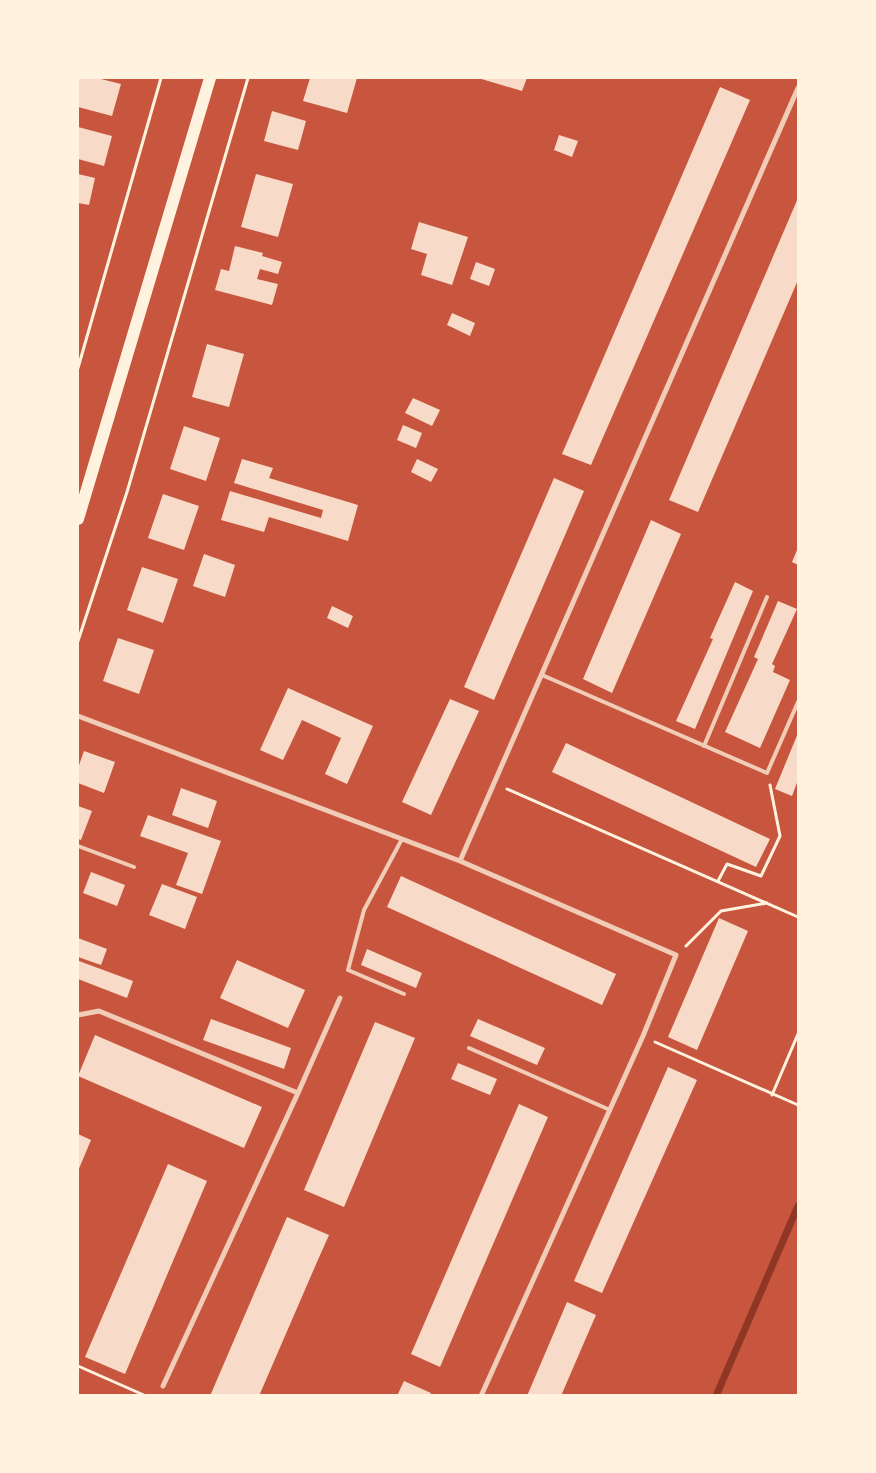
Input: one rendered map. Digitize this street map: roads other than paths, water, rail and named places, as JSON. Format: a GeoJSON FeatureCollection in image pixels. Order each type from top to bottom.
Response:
{"type":"FeatureCollection","features":[{"type":"Feature","properties":{"kind":"main road"},"geometry":{"type":"LineString","coordinates":[[78,520],[210,78]]}},
{"type":"Feature","properties":{"kind":"street"},"geometry":{"type":"LineString","coordinates":[[460,861],[798,88]]}},
{"type":"Feature","properties":{"kind":"street"},"geometry":{"type":"LineString","coordinates":[[78,716],[460,861],[676,955],[643,1036],[481,1396]]}},
{"type":"Feature","properties":{"kind":"street"},"geometry":{"type":"LineString","coordinates":[[164,1386],[340,998]]}},
{"type":"Feature","properties":{"kind":"street"},"geometry":{"type":"LineString","coordinates":[[78,1015],[99,1011],[298,1093]]}},
{"type":"Feature","properties":{"kind":"lane"},"geometry":{"type":"LineString","coordinates":[[704,746],[767,597]]}},
{"type":"Feature","properties":{"kind":"lane"},"geometry":{"type":"LineString","coordinates":[[542,675],[767,773],[798,702]]}},
{"type":"Feature","properties":{"kind":"lane"},"geometry":{"type":"LineString","coordinates":[[402,839],[364,910],[348,970],[404,994]]}},
{"type":"Feature","properties":{"kind":"lane"},"geometry":{"type":"LineString","coordinates":[[78,846],[134,867]]}},
{"type":"Feature","properties":{"kind":"lane"},"geometry":{"type":"LineString","coordinates":[[470,1048],[610,1110]]}},
{"type":"Feature","properties":{"kind":"waterway"},"geometry":{"type":"LineString","coordinates":[[716,1396],[798,1206]]}}]}
